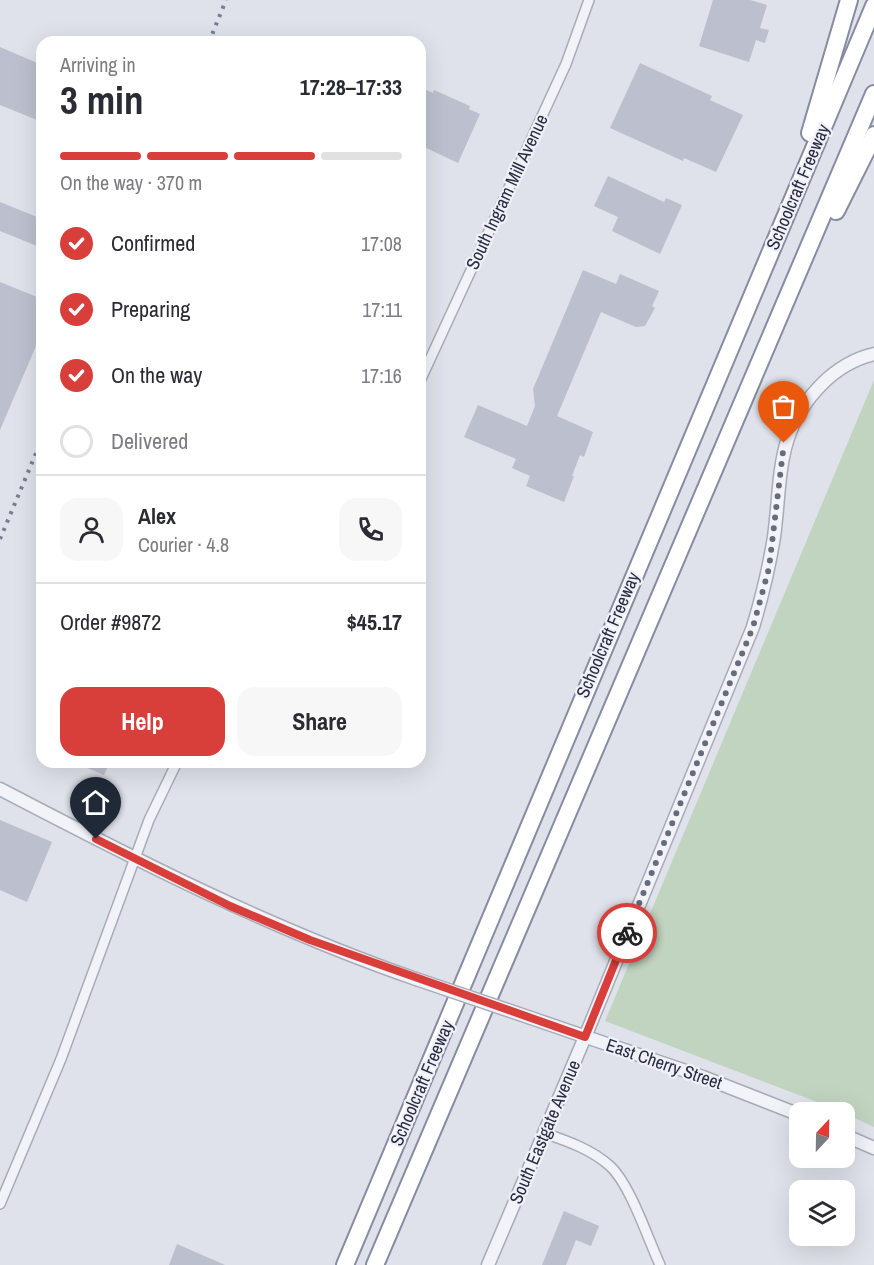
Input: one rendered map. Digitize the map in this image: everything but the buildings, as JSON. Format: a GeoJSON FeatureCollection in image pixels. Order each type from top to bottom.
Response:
{"type":"FeatureCollection","features":[{"type":"Feature","properties":{"kind":"highway"},"geometry":{"type":"LineString","coordinates":[[743,317],[813,125],[849,0]]}},
{"type":"Feature","properties":{"kind":"highway","name":"Schoolcraft Freeway"},"geometry":{"type":"LineString","coordinates":[[345,1265],[874,6]]}},
{"type":"Feature","properties":{"kind":"highway","name":"Schoolcraft Freeway"},"geometry":{"type":"LineString","coordinates":[[375,1265],[874,94]]}},
{"type":"Feature","properties":{"kind":"highway"},"geometry":{"type":"LineString","coordinates":[[764,350],[791,313],[874,135]]}},
{"type":"Feature","properties":{"kind":"street","name":"South Ingram Mill Avenue"},"geometry":{"type":"LineString","coordinates":[[426,368],[566,64],[589,0]]}},
{"type":"Feature","properties":{"kind":"street","name":"South Eastgate Avenue"},"geometry":{"type":"LineString","coordinates":[[488,1265],[585,1037],[753,627],[769,568],[784,443],[794,418],[809,397],[832,374],[874,354]]}},
{"type":"Feature","properties":{"kind":"street"},"geometry":{"type":"LineString","coordinates":[[0,1204],[61,1059],[135,859],[163,787],[174,768]]}},
{"type":"Feature","properties":{"kind":"street","name":"East Cherry Street"},"geometry":{"type":"LineString","coordinates":[[0,789],[135,859],[289,932],[416,979],[703,1077],[789,1111]]}},
{"type":"Feature","properties":{"kind":"street"},"geometry":{"type":"LineString","coordinates":[[544,1133],[577,1145],[611,1167],[622,1181],[660,1265]]}},
{"type":"Feature","properties":{"kind":"street"},"geometry":{"type":"LineString","coordinates":[[855,1140],[874,1148]]}},
{"type":"Feature","properties":{"kind":"green space"},"geometry":{"type":"Polygon","coordinates":[[[874,380],[874,1127],[855,1118],[855,1102],[817,1102],[605,1021],[874,380]]]}},
{"type":"Feature","properties":{"kind":"railway"},"geometry":{"type":"LineString","coordinates":[[211,36],[226,0]]}},
{"type":"Feature","properties":{"kind":"railway"},"geometry":{"type":"LineString","coordinates":[[0,539],[36,453]]}},
{"type":"Feature","properties":{"kind":"way so far"},"geometry":{"type":"LineString","coordinates":[[627,933],[753,627],[769,568],[784,443]]}},
{"type":"Feature","properties":{"kind":"route"},"geometry":{"type":"LineString","coordinates":[[96,839],[230,906],[351,957],[585,1037],[627,933]]}}]}
